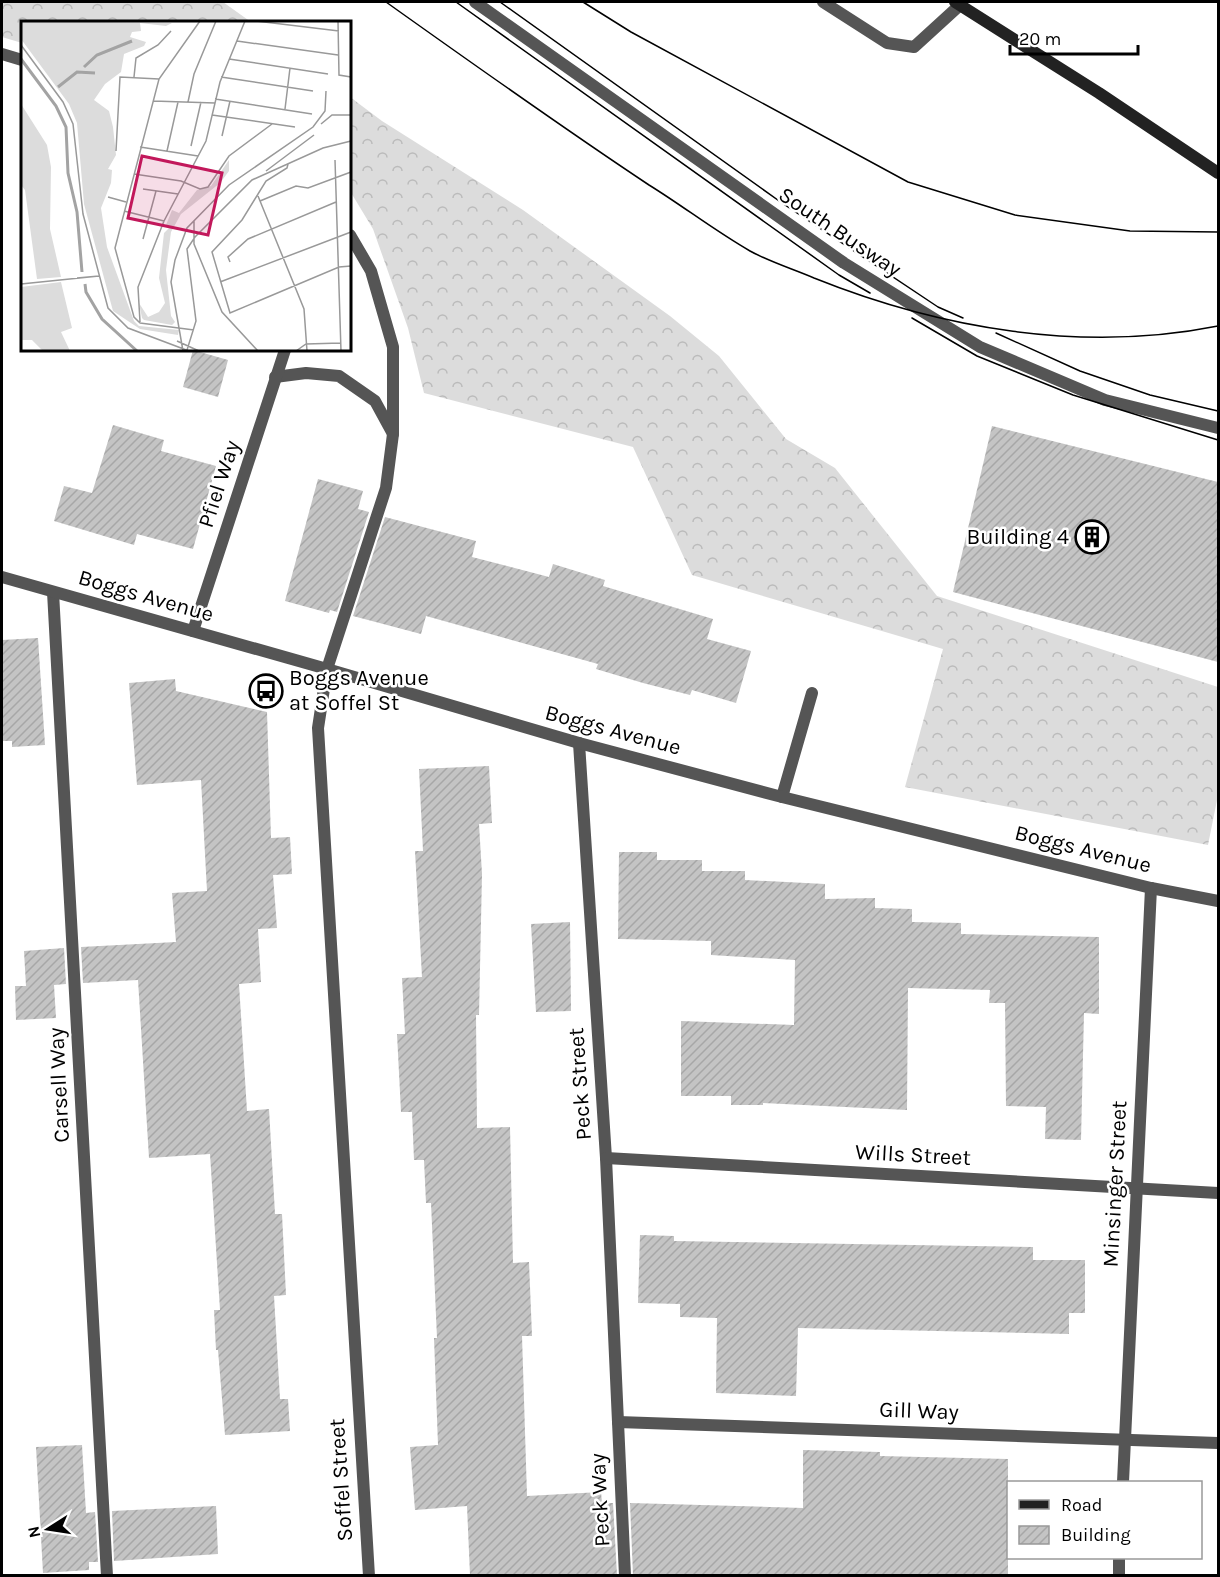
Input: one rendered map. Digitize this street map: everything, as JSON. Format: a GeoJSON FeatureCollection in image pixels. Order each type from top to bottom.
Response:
{"type":"FeatureCollection","features":[{"type":"Feature","properties":{"kind":"main road"},"geometry":{"type":"LineString","coordinates":[[958,3],[1099,93],[1218,173]]}},
{"type":"Feature","properties":{"kind":"street","name":"South Busway"},"geometry":{"type":"LineString","coordinates":[[475,2],[844,263],[980,347],[1106,400],[1218,428]]}},
{"type":"Feature","properties":{"kind":"street"},"geometry":{"type":"LineString","coordinates":[[823,2],[887,43],[914,47],[958,3]]}},
{"type":"Feature","properties":{"kind":"street"},"geometry":{"type":"LineString","coordinates":[[2,54],[21,60]]}},
{"type":"Feature","properties":{"kind":"street","name":"Soffel Street"},"geometry":{"type":"LineString","coordinates":[[351,237],[371,270],[393,347],[393,434],[387,488],[327,669],[318,728],[369,1575]]}},
{"type":"Feature","properties":{"kind":"street","name":"Pfiel Way"},"geometry":{"type":"LineString","coordinates":[[193,631],[285,351]]}},
{"type":"Feature","properties":{"kind":"street"},"geometry":{"type":"LineString","coordinates":[[275,377],[306,373],[339,376],[375,401],[393,434]]}},
{"type":"Feature","properties":{"kind":"street","name":"Boggs Avenue"},"geometry":{"type":"LineString","coordinates":[[2,577],[579,743],[782,797],[1151,888],[1218,901]]}},
{"type":"Feature","properties":{"kind":"street","name":"Carsell Way"},"geometry":{"type":"LineString","coordinates":[[53,592],[107,1575]]}},
{"type":"Feature","properties":{"kind":"street"},"geometry":{"type":"LineString","coordinates":[[782,797],[812,693]]}},
{"type":"Feature","properties":{"kind":"street","name":"Peck Street"},"geometry":{"type":"LineString","coordinates":[[579,743],[606,1158],[618,1422]]}},
{"type":"Feature","properties":{"kind":"street","name":"Minsinger Street"},"geometry":{"type":"LineString","coordinates":[[1123,1481],[1135,1189],[1151,888]]}},
{"type":"Feature","properties":{"kind":"street","name":"Wills Street"},"geometry":{"type":"LineString","coordinates":[[606,1158],[1218,1193]]}},
{"type":"Feature","properties":{"kind":"street","name":"Gill Way"},"geometry":{"type":"LineString","coordinates":[[618,1422],[1218,1443]]}},
{"type":"Feature","properties":{"kind":"street","name":"Peck Way"},"geometry":{"type":"LineString","coordinates":[[618,1422],[625,1575]]}},
{"type":"Feature","properties":{"kind":"street"},"geometry":{"type":"LineString","coordinates":[[1119,1559],[1119,1575]]}},
{"type":"Feature","properties":{"kind":"green space"},"geometry":{"type":"Polygon","coordinates":[[[2,2],[223,2],[250,21],[21,21],[21,43],[2,37],[2,2]]]}},
{"type":"Feature","properties":{"kind":"green space"},"geometry":{"type":"Polygon","coordinates":[[[351,98],[382,121],[523,210],[670,316],[719,356],[786,439],[835,468],[937,596],[1218,687],[1218,795],[1208,845],[905,787],[943,649],[692,575],[633,447],[424,393],[408,328],[373,229],[351,193],[351,98]]]}},
{"type":"Feature","properties":{"kind":"building"},"geometry":{"type":"Polygon","coordinates":[[[193,351],[228,360],[218,397],[183,387],[193,351]]]}},
{"type":"Feature","properties":{"kind":"building"},"geometry":{"type":"Polygon","coordinates":[[[113,425],[164,440],[161,451],[216,466],[193,549],[137,534],[134,545],[54,521],[64,486],[92,493],[113,425]]]}},
{"type":"Feature","properties":{"kind":"building","name":"Building 4"},"geometry":{"type":"Polygon","coordinates":[[[992,426],[1218,482],[1218,662],[953,592],[992,426]]]}},
{"type":"Feature","properties":{"kind":"building"},"geometry":{"type":"Polygon","coordinates":[[[318,479],[363,491],[358,509],[369,512],[337,612],[330,610],[329,613],[285,601],[318,479]]]}},
{"type":"Feature","properties":{"kind":"building"},"geometry":{"type":"Polygon","coordinates":[[[385,517],[476,541],[472,557],[549,577],[553,564],[605,580],[603,586],[713,619],[707,639],[751,651],[736,703],[692,690],[690,695],[643,683],[596,669],[598,664],[426,616],[421,634],[353,616],[385,517]]]}},
{"type":"Feature","properties":{"kind":"building"},"geometry":{"type":"Polygon","coordinates":[[[38,638],[45,745],[12,747],[12,741],[2,741],[2,640],[38,638]]]}},
{"type":"Feature","properties":{"kind":"building"},"geometry":{"type":"Polygon","coordinates":[[[175,679],[176,691],[267,712],[271,838],[290,837],[292,874],[273,875],[277,928],[258,929],[261,982],[239,984],[247,1111],[269,1109],[275,1214],[282,1214],[286,1295],[274,1296],[280,1399],[288,1399],[290,1431],[225,1435],[218,1350],[216,1350],[214,1310],[220,1310],[210,1154],[149,1158],[138,980],[83,983],[81,947],[176,942],[172,893],[207,891],[201,780],[137,785],[129,683],[175,679]]]}},
{"type":"Feature","properties":{"kind":"building"},"geometry":{"type":"Polygon","coordinates":[[[489,766],[492,823],[479,824],[482,874],[479,1015],[476,1015],[477,1128],[510,1127],[513,1263],[529,1262],[532,1336],[522,1336],[527,1496],[601,1492],[602,1503],[613,1503],[617,1575],[470,1575],[467,1506],[415,1510],[410,1447],[438,1445],[434,1338],[437,1338],[431,1203],[426,1203],[424,1160],[414,1160],[412,1112],[401,1112],[397,1034],[405,1034],[402,978],[422,977],[415,851],[423,851],[419,769],[489,766]]]}},
{"type":"Feature","properties":{"kind":"building"},"geometry":{"type":"Polygon","coordinates":[[[619,852],[657,852],[657,860],[702,860],[702,871],[745,871],[745,880],[825,884],[825,899],[875,898],[875,908],[912,909],[912,922],[961,923],[961,934],[1099,937],[1099,1014],[1084,1013],[1081,1140],[1045,1139],[1046,1107],[1006,1106],[1005,1003],[989,1003],[990,990],[908,988],[907,1110],[763,1103],[763,1105],[731,1105],[731,1096],[681,1096],[681,1021],[794,1025],[795,960],[711,955],[711,941],[618,939],[619,852]]]}},
{"type":"Feature","properties":{"kind":"building"},"geometry":{"type":"Polygon","coordinates":[[[570,922],[571,1011],[536,1012],[531,924],[570,922]]]}},
{"type":"Feature","properties":{"kind":"building"},"geometry":{"type":"Polygon","coordinates":[[[64,948],[66,984],[54,985],[56,1018],[16,1020],[15,986],[26,986],[24,951],[64,948]]]}},
{"type":"Feature","properties":{"kind":"building"},"geometry":{"type":"Polygon","coordinates":[[[640,1235],[674,1236],[674,1241],[1033,1247],[1033,1260],[1085,1260],[1085,1313],[1069,1313],[1069,1334],[798,1328],[796,1396],[716,1393],[717,1318],[680,1317],[680,1304],[638,1303],[640,1235]]]}},
{"type":"Feature","properties":{"kind":"building"},"geometry":{"type":"Polygon","coordinates":[[[82,1445],[86,1513],[95,1512],[98,1562],[89,1562],[89,1570],[43,1573],[36,1447],[82,1445]]]}},
{"type":"Feature","properties":{"kind":"building"},"geometry":{"type":"Polygon","coordinates":[[[803,1450],[880,1452],[880,1456],[1008,1459],[1008,1575],[633,1575],[630,1503],[803,1508],[803,1450]]]}},
{"type":"Feature","properties":{"kind":"building"},"geometry":{"type":"Polygon","coordinates":[[[216,1506],[218,1554],[114,1561],[112,1511],[216,1506]]]}},
{"type":"Feature","properties":{"kind":"tram line"},"geometry":{"type":"LineString","coordinates":[[386,2],[550,118],[724,235],[758,255],[814,278],[912,311],[962,323],[1013,331],[1064,336],[1116,337],[1167,334],[1218,326]]}},
{"type":"Feature","properties":{"kind":"tram line"},"geometry":{"type":"LineString","coordinates":[[456,2],[839,275],[870,293]]}},
{"type":"Feature","properties":{"kind":"tram line"},"geometry":{"type":"LineString","coordinates":[[500,2],[782,203],[938,307],[963,318]]}},
{"type":"Feature","properties":{"kind":"tram line"},"geometry":{"type":"LineString","coordinates":[[583,2],[631,32],[908,182],[1015,215],[1130,231],[1218,232]]}},
{"type":"Feature","properties":{"kind":"tram line"},"geometry":{"type":"LineString","coordinates":[[912,318],[977,356],[1073,395],[1218,440]]}},
{"type":"Feature","properties":{"kind":"tram line"},"geometry":{"type":"LineString","coordinates":[[996,333],[1080,371],[1150,395],[1218,411]]}},
{"type":"Feature","properties":{"kind":"place","name":"Building 4"},"geometry":{"type":"Point","coordinates":[1092,537]}},
{"type":"Feature","properties":{"kind":"place","name":"Boggs Avenue at Soffel St"},"geometry":{"type":"Point","coordinates":[266,691]}}]}
